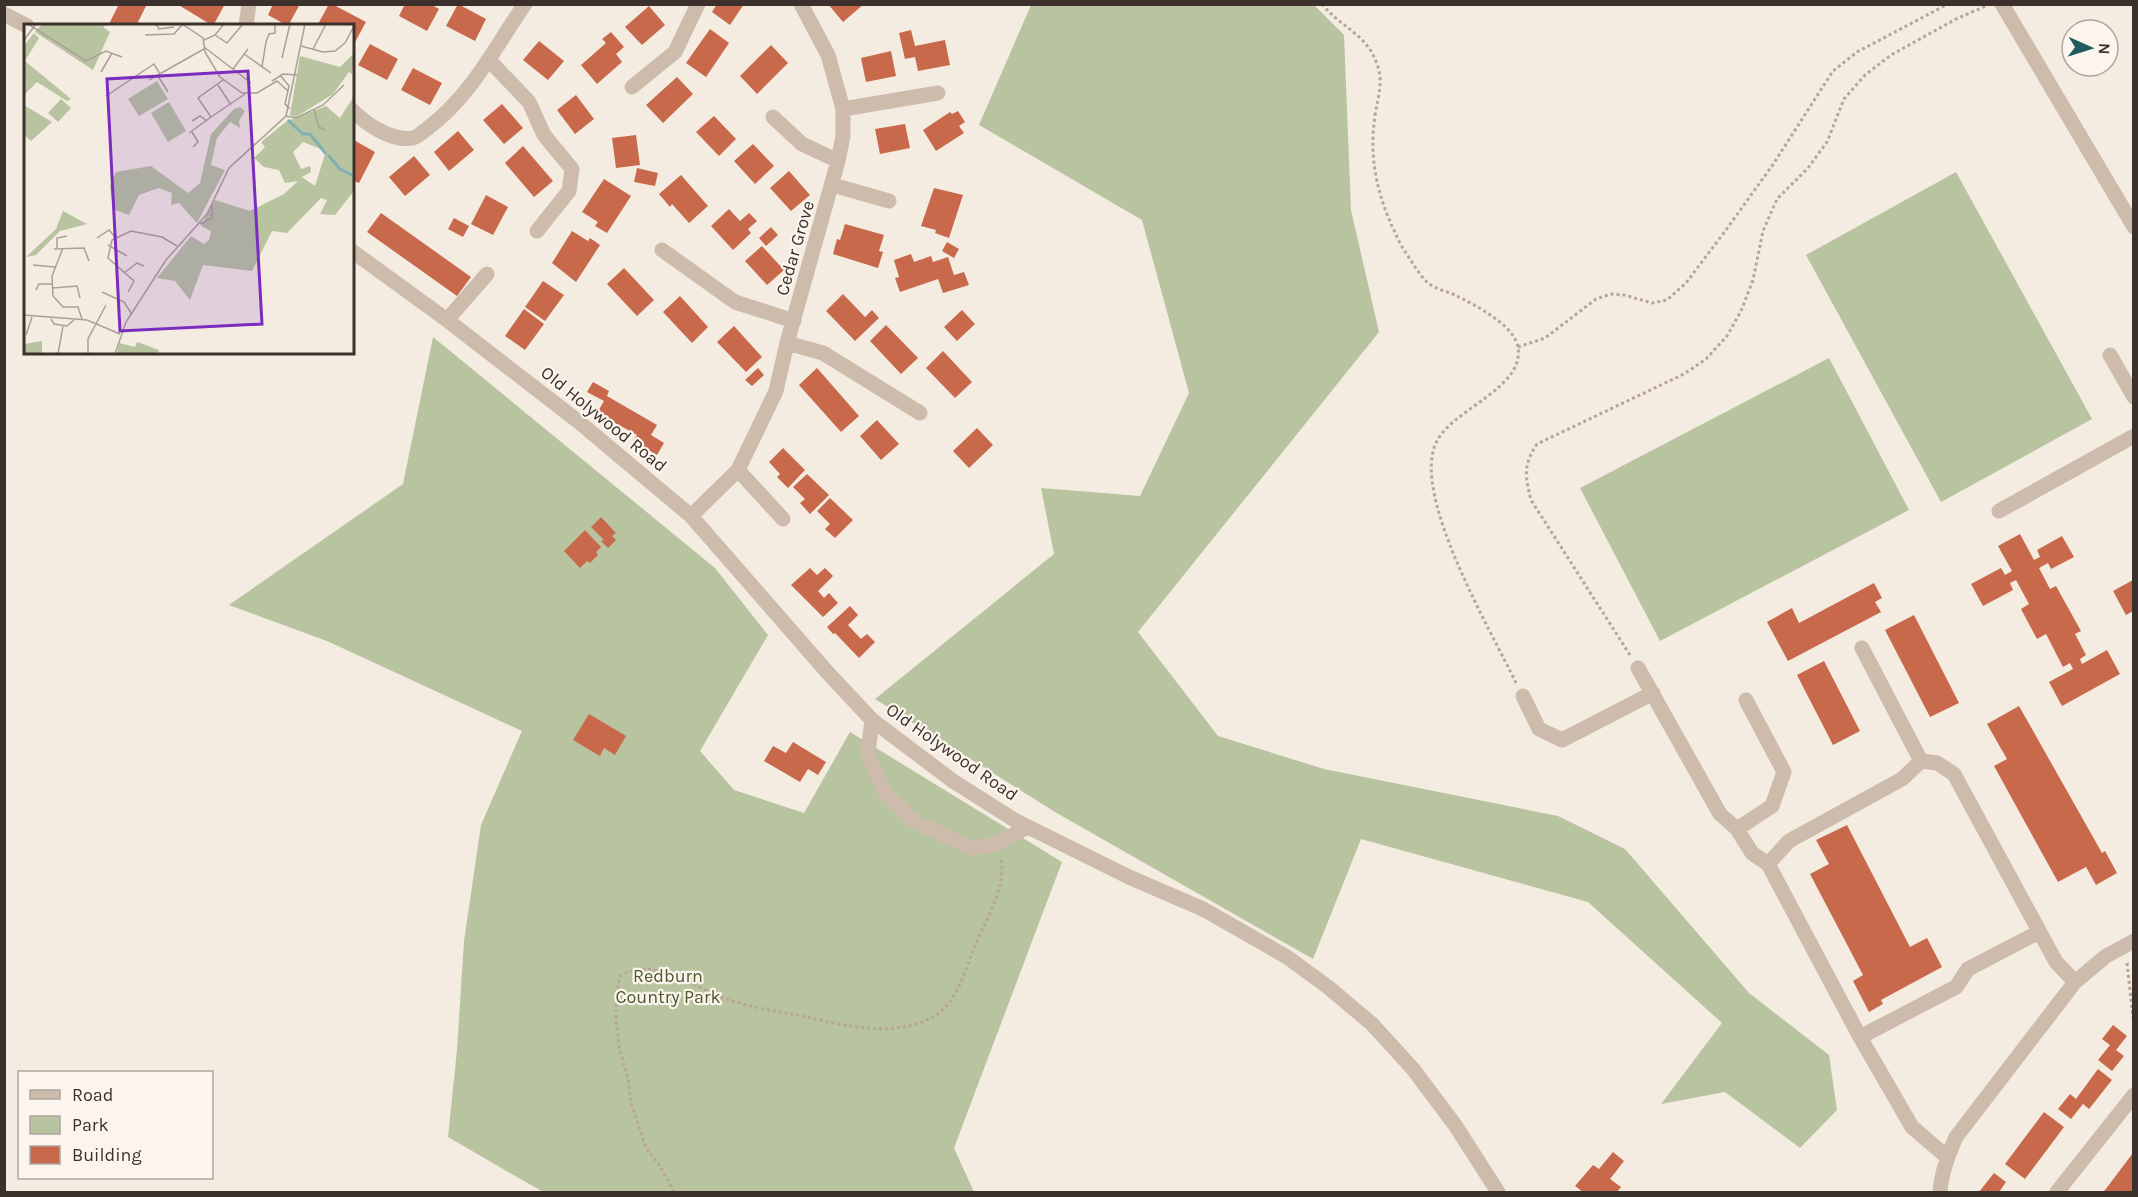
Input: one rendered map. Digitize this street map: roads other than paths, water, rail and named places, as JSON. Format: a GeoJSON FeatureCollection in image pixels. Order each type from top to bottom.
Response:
{"type":"FeatureCollection","features":[{"type":"Feature","properties":{"kind":"street"},"geometry":{"type":"LineString","coordinates":[[246,24],[249,4]]}},
{"type":"Feature","properties":{"kind":"street"},"geometry":{"type":"LineString","coordinates":[[632,87],[675,52],[698,4]]}},
{"type":"Feature","properties":{"kind":"street","name":"Cedar Grove"},"geometry":{"type":"LineString","coordinates":[[691,516],[738,470],[776,391],[787,343],[833,185],[843,136],[843,109],[828,54],[801,4]]}},
{"type":"Feature","properties":{"kind":"street"},"geometry":{"type":"LineString","coordinates":[[2002,4],[2133,227]]}},
{"type":"Feature","properties":{"kind":"street"},"geometry":{"type":"LineString","coordinates":[[354,112],[392,137],[415,138],[442,118],[489,60],[521,6]]}},
{"type":"Feature","properties":{"kind":"street"},"geometry":{"type":"LineString","coordinates":[[4,14],[24,24]]}},
{"type":"Feature","properties":{"kind":"street"},"geometry":{"type":"LineString","coordinates":[[489,60],[529,102],[544,135],[572,169],[569,191],[537,231]]}},
{"type":"Feature","properties":{"kind":"street"},"geometry":{"type":"LineString","coordinates":[[843,109],[938,93]]}},
{"type":"Feature","properties":{"kind":"street"},"geometry":{"type":"LineString","coordinates":[[773,117],[802,144],[838,161]]}},
{"type":"Feature","properties":{"kind":"street","name":"Cedar Grove"},"geometry":{"type":"LineString","coordinates":[[833,185],[889,201]]}},
{"type":"Feature","properties":{"kind":"street","name":"Cedar Grove"},"geometry":{"type":"LineString","coordinates":[[662,250],[735,302],[794,321]]}},
{"type":"Feature","properties":{"kind":"street","name":"Old Holywood Road"},"geometry":{"type":"LineString","coordinates":[[354,252],[447,320],[579,422],[691,516],[872,720],[953,781],[1027,826],[1129,877],[1203,909],[1287,957],[1328,987],[1372,1024],[1413,1069],[1455,1125],[1498,1192]]}},
{"type":"Feature","properties":{"kind":"street"},"geometry":{"type":"LineString","coordinates":[[447,320],[487,274]]}},
{"type":"Feature","properties":{"kind":"street"},"geometry":{"type":"LineString","coordinates":[[787,343],[823,353],[920,412]]}},
{"type":"Feature","properties":{"kind":"street"},"geometry":{"type":"LineString","coordinates":[[2110,355],[2133,397]]}},
{"type":"Feature","properties":{"kind":"street"},"geometry":{"type":"LineString","coordinates":[[2000,512],[2133,436]]}},
{"type":"Feature","properties":{"kind":"street"},"geometry":{"type":"LineString","coordinates":[[738,470],[783,519]]}},
{"type":"Feature","properties":{"kind":"street"},"geometry":{"type":"LineString","coordinates":[[1862,648],[1920,760]]}},
{"type":"Feature","properties":{"kind":"street"},"geometry":{"type":"LineString","coordinates":[[1638,668],[1720,814],[1737,829],[1752,853],[1768,864],[1860,1037],[1912,1127],[1947,1158]]}},
{"type":"Feature","properties":{"kind":"street"},"geometry":{"type":"LineString","coordinates":[[1523,696],[1539,729],[1562,740],[1653,693]]}},
{"type":"Feature","properties":{"kind":"street"},"geometry":{"type":"LineString","coordinates":[[1737,829],[1772,806],[1784,772],[1746,700]]}},
{"type":"Feature","properties":{"kind":"street"},"geometry":{"type":"LineString","coordinates":[[872,720],[868,753],[884,792],[915,822],[972,848],[997,843],[1027,826]]}},
{"type":"Feature","properties":{"kind":"street"},"geometry":{"type":"LineString","coordinates":[[1768,864],[1789,841],[1902,779],[1920,760]]}},
{"type":"Feature","properties":{"kind":"street"},"geometry":{"type":"LineString","coordinates":[[1920,760],[1937,763],[1954,774],[2056,962],[2075,982]]}},
{"type":"Feature","properties":{"kind":"street"},"geometry":{"type":"LineString","coordinates":[[1860,1037],[1956,987],[1968,969],[2039,932]]}},
{"type":"Feature","properties":{"kind":"street"},"geometry":{"type":"LineString","coordinates":[[1940,1192],[1947,1158],[1956,1137],[2075,982],[2106,956],[2128,944]]}},
{"type":"Feature","properties":{"kind":"street"},"geometry":{"type":"LineString","coordinates":[[2057,1192],[2133,1095]]}},
{"type":"Feature","properties":{"kind":"park label","name":"Redburn Country Park"},"geometry":{"type":"Point","coordinates":[668,986]}}]}
